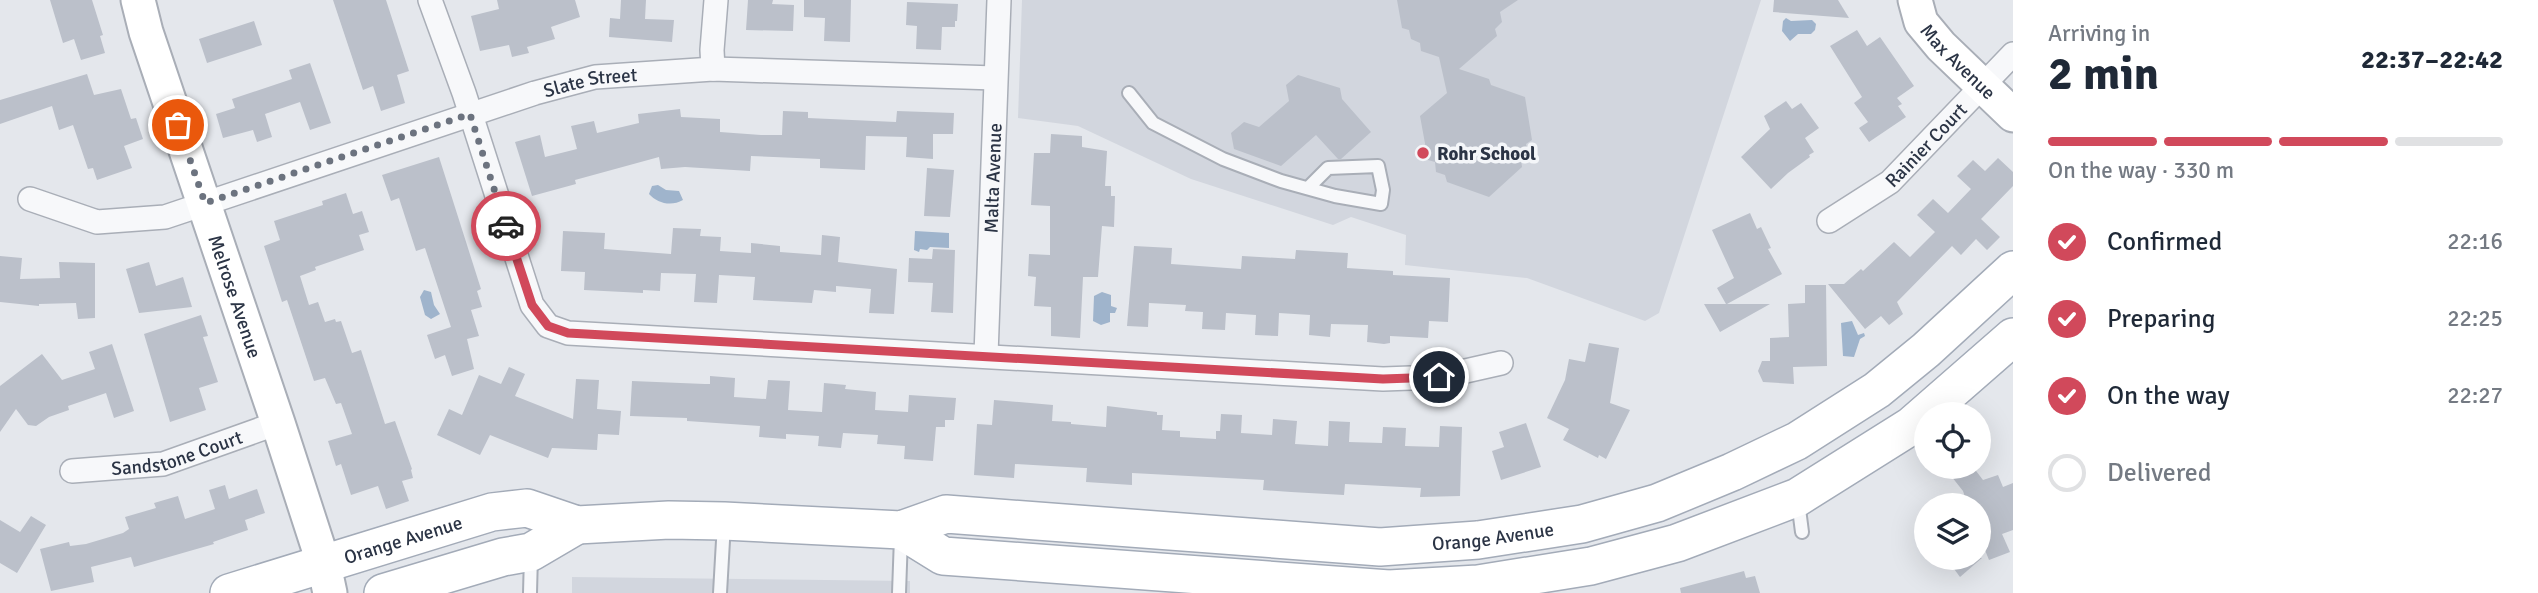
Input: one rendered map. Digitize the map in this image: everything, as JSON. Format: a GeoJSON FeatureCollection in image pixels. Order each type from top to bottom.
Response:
{"type":"FeatureCollection","features":[{"type":"Feature","properties":{"kind":"main road","name":"Orange Avenue"},"geometry":{"type":"LineString","coordinates":[[229,593],[327,579],[492,512],[527,508],[577,525],[669,520],[901,530],[946,514],[1380,547],[1478,540],[1582,524],[1657,503],[1787,446],[1877,390],[1926,350],[2013,270]]}},
{"type":"Feature","properties":{"kind":"main road","name":"Orange Avenue"},"geometry":{"type":"LineString","coordinates":[[901,530],[943,556],[1388,589],[1478,584],[1591,566],[1676,543],[1800,515],[1912,426],[2013,337]]}},
{"type":"Feature","properties":{"kind":"main road","name":"Orange Avenue"},"geometry":{"type":"LineString","coordinates":[[403,590],[503,557],[531,552],[577,525]]}},
{"type":"Feature","properties":{"kind":"main road"},"geometry":{"type":"LineString","coordinates":[[1189,575],[1191,533]]}},
{"type":"Feature","properties":{"kind":"street","name":"Melrose Avenue"},"geometry":{"type":"LineString","coordinates":[[138,0],[146,32],[278,423],[327,579]]}},
{"type":"Feature","properties":{"kind":"street"},"geometry":{"type":"LineString","coordinates":[[430,0],[532,305],[548,326],[568,333],[1383,379],[1439,377],[1501,363]]}},
{"type":"Feature","properties":{"kind":"street"},"geometry":{"type":"LineString","coordinates":[[713,69],[716,0]]}},
{"type":"Feature","properties":{"kind":"street","name":"Malta Avenue"},"geometry":{"type":"LineString","coordinates":[[986,355],[999,0]]}},
{"type":"Feature","properties":{"kind":"street","name":"Max Avenue"},"geometry":{"type":"LineString","coordinates":[[1915,0],[1921,22],[1941,46],[2013,115]]}},
{"type":"Feature","properties":{"kind":"street","name":"Rainier Court"},"geometry":{"type":"LineString","coordinates":[[1829,220],[1890,181],[2013,54]]}},
{"type":"Feature","properties":{"kind":"street","name":"Slate Street"},"geometry":{"type":"LineString","coordinates":[[30,199],[97,222],[165,217],[561,84],[595,77],[713,69],[995,78]]}},
{"type":"Feature","properties":{"kind":"street","name":"Sandstone Court"},"geometry":{"type":"LineString","coordinates":[[72,471],[163,464],[278,423]]}},
{"type":"Feature","properties":{"kind":"lane"},"geometry":{"type":"LineString","coordinates":[[1129,93],[1153,123],[1223,159],[1308,188],[1335,196],[1381,205],[1383,190],[1378,166],[1328,168],[1308,188]]}},
{"type":"Feature","properties":{"kind":"lane"},"geometry":{"type":"LineString","coordinates":[[720,593],[724,521]]}},
{"type":"Feature","properties":{"kind":"lane"},"geometry":{"type":"LineString","coordinates":[[899,593],[901,530]]}},
{"type":"Feature","properties":{"kind":"lane"},"geometry":{"type":"LineString","coordinates":[[530,593],[531,552]]}},
{"type":"Feature","properties":{"kind":"shaded area","name":"Rohr School"},"geometry":{"type":"Polygon","coordinates":[[[1022,0],[1761,0],[1659,313],[1645,321],[1527,278],[1405,265],[1406,235],[1351,217],[1333,225],[1191,179],[1078,126],[1018,118],[1022,0]]]}},
{"type":"Feature","properties":{"kind":"shaded area"},"geometry":{"type":"Polygon","coordinates":[[[572,577],[910,581],[910,593],[572,593],[572,577]]]}},
{"type":"Feature","properties":{"kind":"water"},"geometry":{"type":"Polygon","coordinates":[[[1786,18],[1791,21],[1812,20],[1816,24],[1815,30],[1811,34],[1798,34],[1790,41],[1782,31],[1786,18]]]}},
{"type":"Feature","properties":{"kind":"water"},"geometry":{"type":"Polygon","coordinates":[[[658,185],[666,190],[679,191],[683,200],[669,204],[656,200],[649,194],[652,186],[658,185]]]}},
{"type":"Feature","properties":{"kind":"water"},"geometry":{"type":"Polygon","coordinates":[[[915,231],[949,233],[949,248],[930,247],[927,250],[920,249],[919,252],[914,250],[915,231]]]}},
{"type":"Feature","properties":{"kind":"water"},"geometry":{"type":"Polygon","coordinates":[[[424,290],[431,292],[434,305],[440,314],[431,319],[425,315],[420,297],[424,290]]]}},
{"type":"Feature","properties":{"kind":"water"},"geometry":{"type":"Polygon","coordinates":[[[1102,292],[1111,295],[1111,306],[1117,308],[1115,313],[1110,313],[1110,322],[1101,325],[1093,321],[1094,296],[1102,292]]]}},
{"type":"Feature","properties":{"kind":"water"},"geometry":{"type":"Polygon","coordinates":[[[1852,321],[1858,335],[1864,333],[1865,336],[1860,339],[1854,357],[1843,356],[1841,323],[1852,321]]]}},
{"type":"Feature","properties":{"kind":"building"},"geometry":{"type":"Polygon","coordinates":[[[50,0],[92,0],[103,35],[100,36],[105,53],[81,60],[74,39],[63,43],[50,0]]]}},
{"type":"Feature","properties":{"kind":"building"},"geometry":{"type":"Polygon","coordinates":[[[333,0],[386,0],[409,71],[397,75],[405,103],[381,111],[373,86],[363,90],[333,0]]]}},
{"type":"Feature","properties":{"kind":"building"},"geometry":{"type":"Polygon","coordinates":[[[497,0],[575,0],[580,17],[551,27],[555,39],[527,47],[529,53],[512,57],[509,45],[480,51],[471,16],[499,9],[497,0]]]}},
{"type":"Feature","properties":{"kind":"building"},"geometry":{"type":"Polygon","coordinates":[[[621,0],[646,0],[645,19],[674,20],[672,42],[609,37],[610,18],[620,19],[621,0]]]}},
{"type":"Feature","properties":{"kind":"building"},"geometry":{"type":"Polygon","coordinates":[[[748,0],[773,0],[772,4],[794,5],[793,31],[746,30],[748,0]]]}},
{"type":"Feature","properties":{"kind":"building"},"geometry":{"type":"Polygon","coordinates":[[[804,0],[851,0],[850,42],[824,41],[825,18],[804,17],[804,0]]]}},
{"type":"Feature","properties":{"kind":"building"},"geometry":{"type":"Polygon","coordinates":[[[1397,0],[1518,0],[1500,12],[1502,22],[1495,29],[1497,36],[1459,69],[1489,79],[1491,85],[1525,97],[1532,140],[1526,144],[1528,154],[1521,160],[1522,167],[1489,197],[1447,182],[1445,175],[1436,172],[1435,162],[1428,160],[1420,116],[1447,93],[1439,57],[1421,51],[1420,43],[1411,39],[1409,30],[1402,28],[1397,0]]]}},
{"type":"Feature","properties":{"kind":"building"},"geometry":{"type":"Polygon","coordinates":[[[1774,0],[1838,0],[1849,18],[1773,12],[1774,0]]]}},
{"type":"Feature","properties":{"kind":"building"},"geometry":{"type":"Polygon","coordinates":[[[907,2],[958,4],[955,27],[942,27],[941,50],[916,49],[917,26],[906,25],[907,2]]]}},
{"type":"Feature","properties":{"kind":"building"},"geometry":{"type":"Polygon","coordinates":[[[254,21],[262,45],[207,63],[199,39],[254,21]]]}},
{"type":"Feature","properties":{"kind":"building"},"geometry":{"type":"Polygon","coordinates":[[[1857,30],[1867,46],[1880,37],[1914,86],[1897,98],[1902,104],[1898,106],[1906,117],[1869,142],[1859,128],[1868,122],[1854,103],[1862,97],[1830,46],[1857,30]]]}},
{"type":"Feature","properties":{"kind":"building"},"geometry":{"type":"Polygon","coordinates":[[[310,63],[331,123],[310,130],[300,102],[265,114],[272,137],[257,142],[253,130],[223,138],[216,114],[235,108],[232,99],[292,79],[289,70],[310,63]]]}},
{"type":"Feature","properties":{"kind":"building"},"geometry":{"type":"Polygon","coordinates":[[[87,74],[94,95],[121,89],[131,119],[136,118],[143,139],[124,146],[132,168],[97,180],[93,168],[88,169],[73,125],[59,130],[52,106],[0,124],[0,100],[87,74]]]}},
{"type":"Feature","properties":{"kind":"building"},"geometry":{"type":"Polygon","coordinates":[[[1298,75],[1340,88],[1342,99],[1371,132],[1341,159],[1316,135],[1281,166],[1234,149],[1231,133],[1244,122],[1259,127],[1289,101],[1286,85],[1298,75]]]}},
{"type":"Feature","properties":{"kind":"building"},"geometry":{"type":"Polygon","coordinates":[[[1786,101],[1792,109],[1801,103],[1819,128],[1805,138],[1814,152],[1771,189],[1741,157],[1770,129],[1764,116],[1786,101]]]}},
{"type":"Feature","properties":{"kind":"building"},"geometry":{"type":"Polygon","coordinates":[[[680,109],[681,117],[720,119],[720,132],[761,135],[782,135],[783,111],[808,112],[808,118],[896,122],[897,111],[954,113],[953,134],[933,134],[933,159],[906,157],[907,137],[866,136],[865,170],[820,168],[820,159],[751,156],[750,171],[685,167],[661,169],[659,157],[575,180],[576,184],[532,196],[515,142],[540,135],[545,157],[577,149],[571,126],[594,121],[597,133],[639,123],[638,114],[680,109]]]}},
{"type":"Feature","properties":{"kind":"building"},"geometry":{"type":"Polygon","coordinates":[[[1051,134],[1082,136],[1082,147],[1107,151],[1105,186],[1111,186],[1111,196],[1115,196],[1114,227],[1102,226],[1098,277],[1083,277],[1080,338],[1051,336],[1051,307],[1034,306],[1036,277],[1028,276],[1029,254],[1050,255],[1050,206],[1031,205],[1034,153],[1050,153],[1051,134]]]}},
{"type":"Feature","properties":{"kind":"building"},"geometry":{"type":"Polygon","coordinates":[[[439,157],[481,289],[477,291],[482,307],[471,310],[479,336],[467,339],[474,369],[452,376],[445,355],[435,359],[427,335],[451,327],[425,248],[416,251],[399,198],[391,201],[382,175],[439,157]]]}},
{"type":"Feature","properties":{"kind":"building"},"geometry":{"type":"Polygon","coordinates":[[[1998,158],[2013,172],[2013,186],[1981,219],[2000,237],[1987,250],[1976,239],[1961,255],[1952,246],[1897,302],[1903,314],[1889,325],[1881,316],[1865,329],[1828,284],[1844,284],[1861,269],[1863,271],[1894,242],[1910,257],[1935,232],[1917,215],[1933,199],[1948,213],[1971,189],[1957,176],[1973,160],[1985,171],[1998,158]]]}},
{"type":"Feature","properties":{"kind":"building"},"geometry":{"type":"Polygon","coordinates":[[[927,168],[954,170],[950,217],[924,216],[927,168]]]}},
{"type":"Feature","properties":{"kind":"building"},"geometry":{"type":"Polygon","coordinates":[[[346,193],[353,214],[362,211],[369,232],[359,235],[364,250],[315,267],[316,270],[300,276],[309,305],[318,302],[325,322],[335,319],[336,322],[341,321],[352,353],[361,350],[385,424],[395,421],[413,478],[402,481],[409,501],[386,509],[378,486],[351,495],[341,464],[336,466],[328,441],[352,434],[341,403],[336,404],[325,378],[314,381],[287,300],[282,302],[264,246],[280,240],[274,221],[323,205],[322,201],[346,193]]]}},
{"type":"Feature","properties":{"kind":"building"},"geometry":{"type":"Polygon","coordinates":[[[1750,213],[1757,229],[1761,227],[1771,248],[1768,249],[1782,274],[1727,304],[1770,304],[1720,332],[1704,304],[1726,304],[1717,288],[1734,278],[1712,230],[1750,213]]]}},
{"type":"Feature","properties":{"kind":"building"},"geometry":{"type":"Polygon","coordinates":[[[673,228],[701,229],[700,236],[721,237],[720,251],[751,253],[751,243],[780,246],[780,252],[821,255],[822,235],[840,237],[838,262],[897,269],[894,314],[869,313],[871,289],[836,286],[836,292],[814,290],[812,303],[753,300],[755,277],[719,275],[717,303],[694,302],[696,274],[661,273],[660,291],[643,290],[643,293],[584,290],[585,272],[561,271],[563,231],[605,233],[604,249],[671,254],[673,228]]]}},
{"type":"Feature","properties":{"kind":"building"},"geometry":{"type":"Polygon","coordinates":[[[1134,246],[1172,248],[1171,264],[1241,269],[1242,256],[1295,259],[1296,250],[1348,253],[1347,268],[1393,271],[1393,275],[1450,278],[1448,322],[1429,321],[1428,338],[1390,336],[1390,343],[1384,344],[1367,342],[1368,325],[1331,324],[1330,337],[1309,335],[1310,315],[1279,313],[1278,336],[1255,335],[1256,315],[1226,313],[1225,330],[1202,329],[1203,312],[1185,311],[1186,305],[1149,303],[1148,327],[1127,326],[1134,246]]]}},
{"type":"Feature","properties":{"kind":"building"},"geometry":{"type":"Polygon","coordinates":[[[933,249],[955,250],[953,313],[931,312],[933,283],[908,282],[909,258],[932,259],[933,249]]]}},
{"type":"Feature","properties":{"kind":"building"},"geometry":{"type":"Polygon","coordinates":[[[0,256],[22,258],[20,279],[60,278],[59,262],[95,263],[95,318],[78,319],[76,303],[39,306],[0,302],[0,256]]]}},
{"type":"Feature","properties":{"kind":"building"},"geometry":{"type":"Polygon","coordinates":[[[149,262],[156,286],[183,277],[192,307],[139,313],[126,269],[149,262]]]}},
{"type":"Feature","properties":{"kind":"building"},"geometry":{"type":"Polygon","coordinates":[[[1805,285],[1826,285],[1827,366],[1793,367],[1794,384],[1763,382],[1758,371],[1762,361],[1770,361],[1770,338],[1789,337],[1788,304],[1805,303],[1805,285]]]}},
{"type":"Feature","properties":{"kind":"building"},"geometry":{"type":"Polygon","coordinates":[[[201,315],[208,336],[203,337],[218,382],[199,388],[206,410],[170,422],[144,334],[201,315]]]}},
{"type":"Feature","properties":{"kind":"building"},"geometry":{"type":"Polygon","coordinates":[[[1589,343],[1619,348],[1610,403],[1630,410],[1606,459],[1599,455],[1598,458],[1563,440],[1569,429],[1547,418],[1565,380],[1569,359],[1585,362],[1589,343]]]}},
{"type":"Feature","properties":{"kind":"building"},"geometry":{"type":"Polygon","coordinates":[[[112,344],[134,411],[114,418],[106,393],[68,406],[69,410],[49,417],[36,426],[28,425],[16,409],[0,432],[0,386],[42,354],[62,380],[95,369],[89,352],[112,344]]]}},
{"type":"Feature","properties":{"kind":"building"},"geometry":{"type":"Polygon","coordinates":[[[509,367],[525,374],[515,396],[573,419],[576,379],[599,380],[597,409],[621,411],[619,435],[598,434],[597,450],[552,448],[548,458],[490,435],[480,455],[437,435],[449,409],[462,415],[479,375],[501,384],[509,367]]]}},
{"type":"Feature","properties":{"kind":"building"},"geometry":{"type":"Polygon","coordinates":[[[710,376],[735,378],[734,397],[766,399],[768,380],[790,381],[788,410],[822,412],[824,383],[846,385],[845,389],[876,392],[875,410],[908,412],[909,395],[956,398],[954,420],[945,420],[945,427],[936,427],[933,461],[904,459],[905,446],[877,444],[878,435],[843,433],[841,448],[818,446],[819,436],[786,434],[786,439],[759,437],[760,426],[687,421],[687,418],[630,416],[632,381],[710,384],[710,376]]]}},
{"type":"Feature","properties":{"kind":"building"},"geometry":{"type":"Polygon","coordinates":[[[994,400],[1053,405],[1052,421],[1106,427],[1107,406],[1157,412],[1157,415],[1163,415],[1162,430],[1180,431],[1180,437],[1216,439],[1216,431],[1220,431],[1221,414],[1242,415],[1241,433],[1272,435],[1273,419],[1297,421],[1295,444],[1328,446],[1329,421],[1350,422],[1349,442],[1382,443],[1383,427],[1406,428],[1405,446],[1439,447],[1440,426],[1462,427],[1460,496],[1420,497],[1421,488],[1345,484],[1344,495],[1291,492],[1263,490],[1264,480],[1132,473],[1132,485],[1086,482],[1087,468],[1015,464],[1014,478],[974,475],[977,424],[992,425],[994,400]]]}},
{"type":"Feature","properties":{"kind":"building"},"geometry":{"type":"Polygon","coordinates":[[[1526,423],[1541,467],[1501,480],[1492,451],[1504,447],[1499,432],[1526,423]]]}},
{"type":"Feature","properties":{"kind":"building"},"geometry":{"type":"Polygon","coordinates":[[[1998,475],[2003,487],[2013,483],[2013,530],[2002,534],[2010,552],[1991,559],[1991,493],[1963,491],[1954,479],[1983,480],[1998,475]]]}},
{"type":"Feature","properties":{"kind":"building"},"geometry":{"type":"Polygon","coordinates":[[[225,485],[229,499],[257,489],[265,513],[245,520],[248,530],[213,542],[214,544],[134,567],[131,557],[91,567],[94,582],[51,591],[40,549],[69,542],[70,546],[86,544],[123,533],[129,529],[125,517],[156,508],[154,503],[178,496],[185,519],[215,509],[209,490],[225,485]]]}},
{"type":"Feature","properties":{"kind":"building"},"geometry":{"type":"Polygon","coordinates":[[[31,516],[46,525],[17,573],[0,563],[0,520],[20,532],[31,516]]]}},
{"type":"Feature","properties":{"kind":"building"},"geometry":{"type":"Polygon","coordinates":[[[1955,570],[1968,570],[1960,577],[1955,570]]]}},
{"type":"Feature","properties":{"kind":"building"},"geometry":{"type":"Polygon","coordinates":[[[1744,571],[1746,578],[1755,576],[1760,593],[1681,593],[1680,588],[1744,571]]]}},
{"type":"Feature","properties":{"kind":"way so far"},"geometry":{"type":"LineString","coordinates":[[178,125],[205,203],[470,114],[506,226]]}},
{"type":"Feature","properties":{"kind":"place","name":"Rohr School"},"geometry":{"type":"Point","coordinates":[1423,153]}},
{"type":"Feature","properties":{"kind":"route"},"geometry":{"type":"LineString","coordinates":[[506,226],[532,305],[548,326],[568,333],[1383,379],[1439,377]]}}]}
